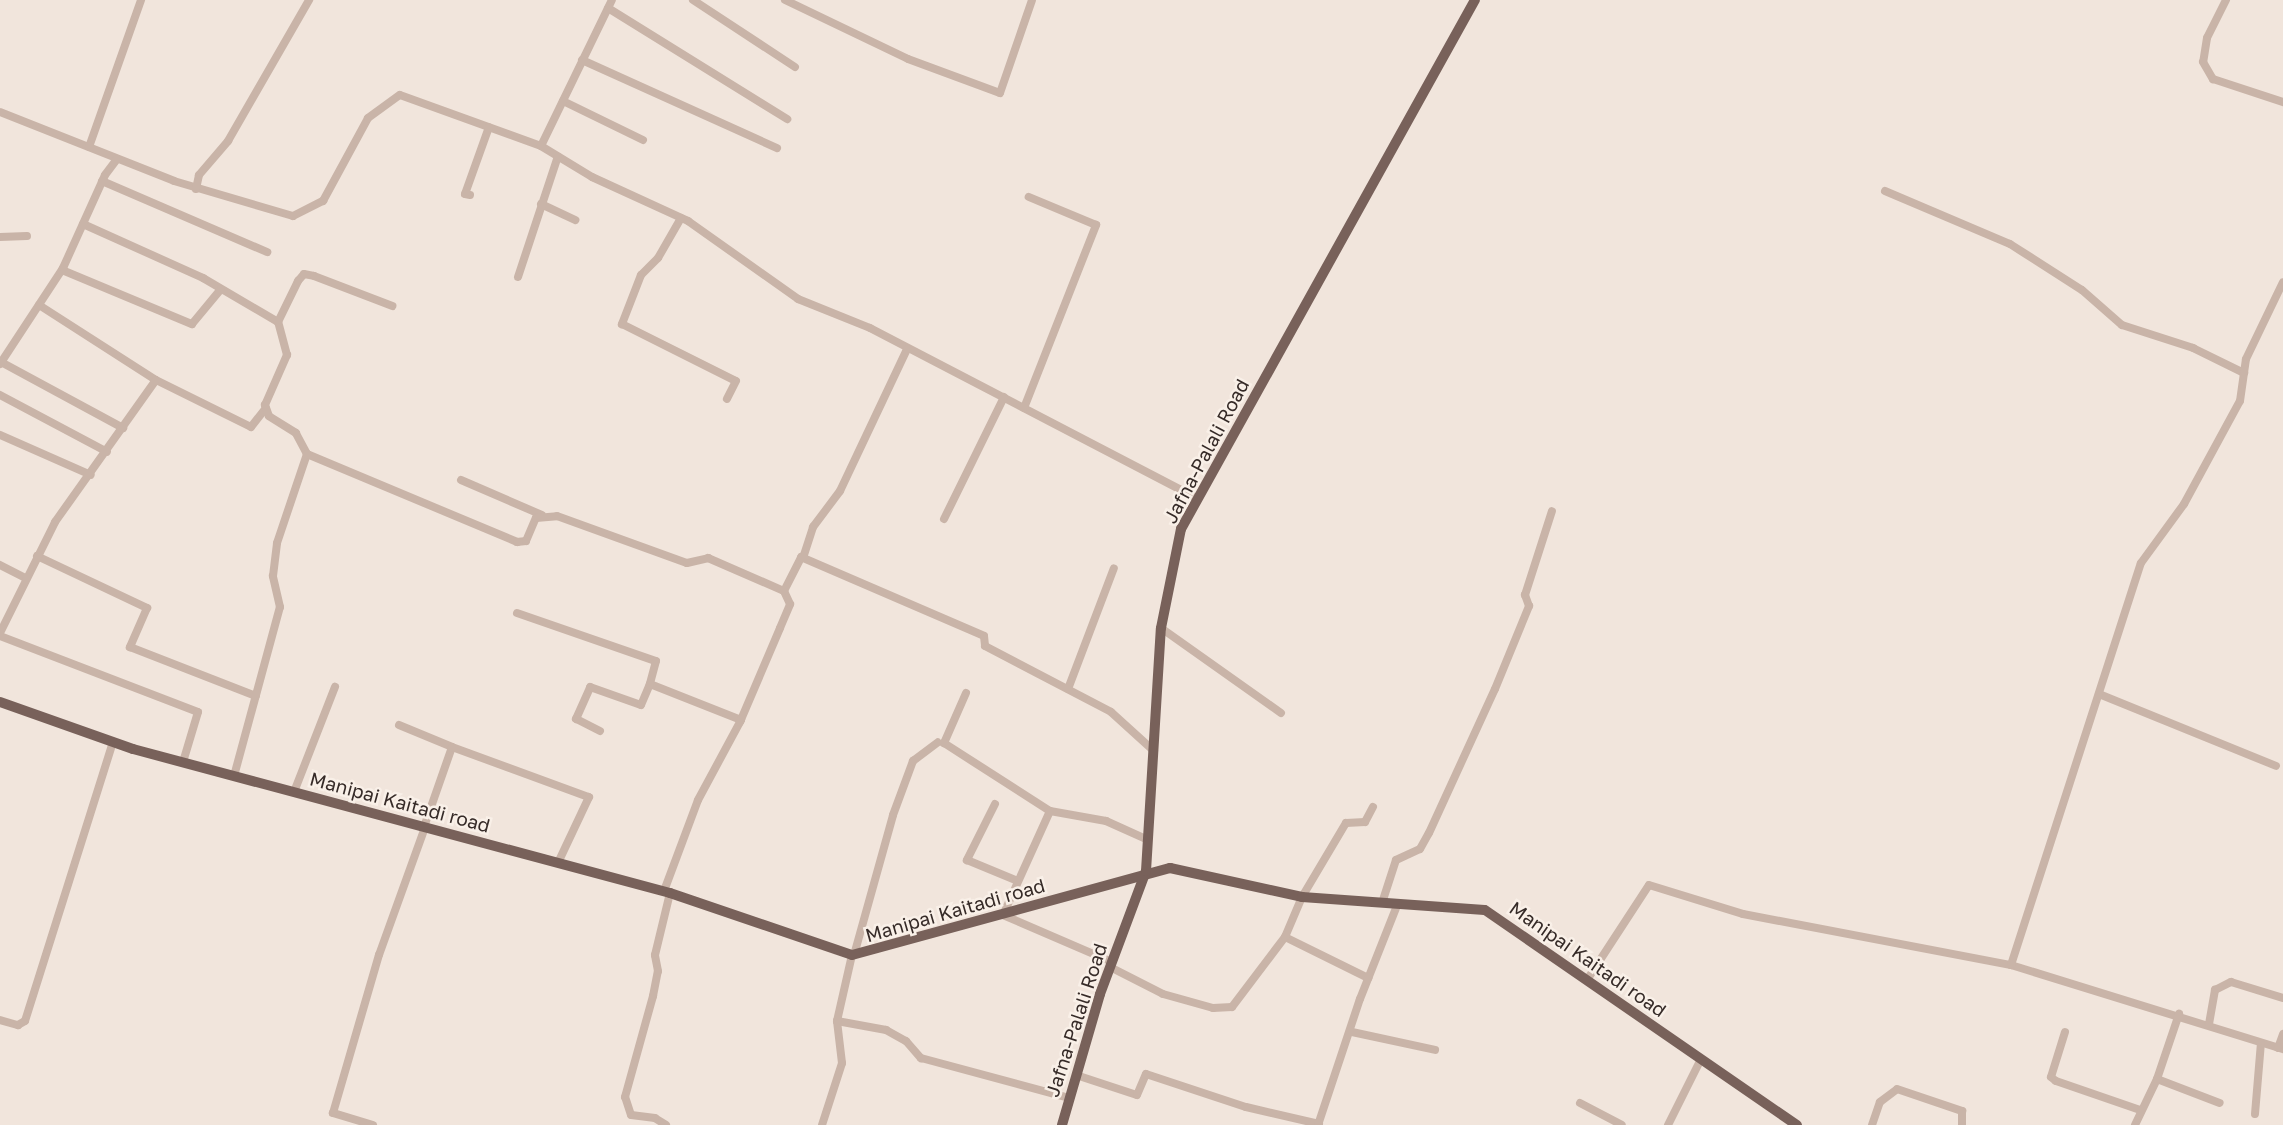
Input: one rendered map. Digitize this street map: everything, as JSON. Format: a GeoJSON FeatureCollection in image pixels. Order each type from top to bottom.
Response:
{"type":"FeatureCollection","features":[{"type":"Feature","properties":{"kind":"main road","name":"Jafna-Palali Road"},"geometry":{"type":"LineString","coordinates":[[1062,1125],[1111,964],[1146,871],[1161,628],[1181,529],[1475,0]]}},
{"type":"Feature","properties":{"kind":"main road","name":"Manipai Kaitadi road"},"geometry":{"type":"LineString","coordinates":[[0,702],[113,742],[183,762],[667,892],[853,955],[1003,915],[1146,871],[1189,869],[1302,897],[1485,911],[1702,1059],[1790,1123]]}},
{"type":"Feature","properties":{"kind":"street"},"geometry":{"type":"LineString","coordinates":[[89,147],[141,0]]}},
{"type":"Feature","properties":{"kind":"street"},"geometry":{"type":"LineString","coordinates":[[196,189],[200,175],[228,141],[309,0]]}},
{"type":"Feature","properties":{"kind":"street"},"geometry":{"type":"LineString","coordinates":[[693,0],[795,67]]}},
{"type":"Feature","properties":{"kind":"street"},"geometry":{"type":"LineString","coordinates":[[785,0],[908,59],[1000,93],[1032,0]]}},
{"type":"Feature","properties":{"kind":"street"},"geometry":{"type":"LineString","coordinates":[[2226,0],[2207,38],[2203,62],[2213,79],[2283,102]]}},
{"type":"Feature","properties":{"kind":"street"},"geometry":{"type":"LineString","coordinates":[[541,146],[610,4],[787,119]]}},
{"type":"Feature","properties":{"kind":"street"},"geometry":{"type":"LineString","coordinates":[[582,60],[777,148]]}},
{"type":"Feature","properties":{"kind":"street"},"geometry":{"type":"LineString","coordinates":[[0,112],[196,189],[293,216],[323,201],[368,118],[400,95],[541,146],[592,177],[681,218],[798,299],[1004,397],[1198,499]]}},
{"type":"Feature","properties":{"kind":"street"},"geometry":{"type":"LineString","coordinates":[[563,101],[643,140]]}},
{"type":"Feature","properties":{"kind":"street"},"geometry":{"type":"LineString","coordinates":[[470,195],[465,194],[489,127]]}},
{"type":"Feature","properties":{"kind":"street"},"geometry":{"type":"LineString","coordinates":[[518,277],[558,156]]}},
{"type":"Feature","properties":{"kind":"street"},"geometry":{"type":"LineString","coordinates":[[117,159],[102,181],[62,270],[1,363],[123,428]]}},
{"type":"Feature","properties":{"kind":"street"},"geometry":{"type":"LineString","coordinates":[[102,181],[267,252]]}},
{"type":"Feature","properties":{"kind":"street"},"geometry":{"type":"LineString","coordinates":[[1885,191],[2010,244],[2082,290],[2122,325],[2193,348],[2244,373]]}},
{"type":"Feature","properties":{"kind":"street"},"geometry":{"type":"LineString","coordinates":[[1024,408],[1096,225],[1028,197]]}},
{"type":"Feature","properties":{"kind":"street"},"geometry":{"type":"LineString","coordinates":[[541,204],[576,220]]}},
{"type":"Feature","properties":{"kind":"street"},"geometry":{"type":"LineString","coordinates":[[681,218],[659,258],[641,275],[622,324],[736,381],[727,399]]}},
{"type":"Feature","properties":{"kind":"street"},"geometry":{"type":"LineString","coordinates":[[39,305],[156,380],[251,427],[266,408],[287,355],[278,323],[221,289],[83,224]]}},
{"type":"Feature","properties":{"kind":"street"},"geometry":{"type":"LineString","coordinates":[[0,237],[27,236]]}},
{"type":"Feature","properties":{"kind":"street"},"geometry":{"type":"LineString","coordinates":[[62,270],[192,324],[221,289]]}},
{"type":"Feature","properties":{"kind":"street"},"geometry":{"type":"LineString","coordinates":[[278,323],[304,274],[392,306]]}},
{"type":"Feature","properties":{"kind":"street"},"geometry":{"type":"LineString","coordinates":[[2011,965],[2141,563],[2184,504],[2240,401],[2246,359],[2283,282]]}},
{"type":"Feature","properties":{"kind":"street"},"geometry":{"type":"LineString","coordinates":[[784,591],[803,558],[813,527],[840,491],[907,349]]}},
{"type":"Feature","properties":{"kind":"street"},"geometry":{"type":"LineString","coordinates":[[156,380],[37,556],[0,635],[198,712],[183,762]]}},
{"type":"Feature","properties":{"kind":"street"},"geometry":{"type":"LineString","coordinates":[[0,395],[107,452]]}},
{"type":"Feature","properties":{"kind":"street"},"geometry":{"type":"LineString","coordinates":[[944,519],[1004,397]]}},
{"type":"Feature","properties":{"kind":"street"},"geometry":{"type":"LineString","coordinates":[[266,408],[269,416],[296,433],[307,454],[517,542],[526,541],[542,515]]}},
{"type":"Feature","properties":{"kind":"street"},"geometry":{"type":"LineString","coordinates":[[0,435],[91,475]]}},
{"type":"Feature","properties":{"kind":"street"},"geometry":{"type":"LineString","coordinates":[[234,776],[280,607],[273,576],[277,544],[307,454]]}},
{"type":"Feature","properties":{"kind":"street"},"geometry":{"type":"LineString","coordinates":[[461,480],[542,515],[557,516],[687,563],[708,558],[784,591],[790,604],[741,720],[698,800],[667,892],[655,956],[658,971],[653,996],[625,1097],[631,1115],[655,1118],[666,1125]]}},
{"type":"Feature","properties":{"kind":"street"},"geometry":{"type":"LineString","coordinates":[[1382,903],[1396,860],[1420,849],[1429,833],[1496,689],[1529,606],[1525,595],[1552,511]]}},
{"type":"Feature","properties":{"kind":"street"},"geometry":{"type":"LineString","coordinates":[[37,556],[147,608],[130,646],[256,695]]}},
{"type":"Feature","properties":{"kind":"street"},"geometry":{"type":"LineString","coordinates":[[803,558],[984,636],[985,646],[1111,712],[1154,751]]}},
{"type":"Feature","properties":{"kind":"street"},"geometry":{"type":"LineString","coordinates":[[0,565],[25,578]]}},
{"type":"Feature","properties":{"kind":"street"},"geometry":{"type":"LineString","coordinates":[[1068,689],[1114,568]]}},
{"type":"Feature","properties":{"kind":"street"},"geometry":{"type":"LineString","coordinates":[[517,612],[656,661],[641,705],[590,687],[576,719],[600,731]]}},
{"type":"Feature","properties":{"kind":"street"},"geometry":{"type":"LineString","coordinates":[[1161,628],[1281,713]]}},
{"type":"Feature","properties":{"kind":"street"},"geometry":{"type":"LineString","coordinates":[[650,684],[741,720]]}},
{"type":"Feature","properties":{"kind":"street"},"geometry":{"type":"LineString","coordinates":[[294,792],[335,687]]}},
{"type":"Feature","properties":{"kind":"street"},"geometry":{"type":"LineString","coordinates":[[966,693],[944,743],[1050,811],[1106,821],[1148,840]]}},
{"type":"Feature","properties":{"kind":"street"},"geometry":{"type":"LineString","coordinates":[[2099,694],[2276,766]]}},
{"type":"Feature","properties":{"kind":"street"},"geometry":{"type":"LineString","coordinates":[[399,725],[589,797],[558,863]]}},
{"type":"Feature","properties":{"kind":"street"},"geometry":{"type":"LineString","coordinates":[[0,1020],[18,1025],[25,1021],[113,742]]}},
{"type":"Feature","properties":{"kind":"street"},"geometry":{"type":"LineString","coordinates":[[822,1125],[842,1063],[836,1021],[853,955],[909,771],[913,761],[938,742]]}},
{"type":"Feature","properties":{"kind":"street"},"geometry":{"type":"LineString","coordinates":[[373,1125],[333,1113],[379,954],[452,747]]}},
{"type":"Feature","properties":{"kind":"street"},"geometry":{"type":"LineString","coordinates":[[995,804],[967,860],[1018,881]]}},
{"type":"Feature","properties":{"kind":"street"},"geometry":{"type":"LineString","coordinates":[[1050,811],[1003,915],[1111,964],[1163,994],[1213,1008],[1232,1007],[1285,937],[1302,897],[1346,823],[1365,822],[1373,807]]}},
{"type":"Feature","properties":{"kind":"street"},"geometry":{"type":"LineString","coordinates":[[1587,980],[1649,885],[1743,914],[2011,965],[2179,1014],[2281,1048],[2283,1034]]}},
{"type":"Feature","properties":{"kind":"street"},"geometry":{"type":"LineString","coordinates":[[1076,1075],[1138,1095],[1146,1074],[1246,1107],[1319,1125],[1368,978],[1398,903]]}},
{"type":"Feature","properties":{"kind":"street"},"geometry":{"type":"LineString","coordinates":[[1285,937],[1368,978]]}},
{"type":"Feature","properties":{"kind":"street"},"geometry":{"type":"LineString","coordinates":[[2209,1024],[2215,990],[2231,982],[2283,998]]}},
{"type":"Feature","properties":{"kind":"street"},"geometry":{"type":"LineString","coordinates":[[2135,1125],[2157,1079],[2179,1014]]}},
{"type":"Feature","properties":{"kind":"street"},"geometry":{"type":"LineString","coordinates":[[836,1021],[886,1030],[906,1041],[921,1058],[1069,1098]]}},
{"type":"Feature","properties":{"kind":"street"},"geometry":{"type":"LineString","coordinates":[[2065,1031],[2051,1077],[2140,1110]]}},
{"type":"Feature","properties":{"kind":"street"},"geometry":{"type":"LineString","coordinates":[[1352,1032],[1435,1050]]}},
{"type":"Feature","properties":{"kind":"street"},"geometry":{"type":"LineString","coordinates":[[2255,1114],[2261,1043]]}},
{"type":"Feature","properties":{"kind":"street"},"geometry":{"type":"LineString","coordinates":[[1668,1125],[1702,1059]]}},
{"type":"Feature","properties":{"kind":"street"},"geometry":{"type":"LineString","coordinates":[[2157,1079],[2220,1103]]}},
{"type":"Feature","properties":{"kind":"street"},"geometry":{"type":"LineString","coordinates":[[1872,1125],[1880,1102],[1898,1089],[1962,1111],[1962,1125]]}},
{"type":"Feature","properties":{"kind":"street"},"geometry":{"type":"LineString","coordinates":[[1580,1104],[1622,1125]]}}]}
